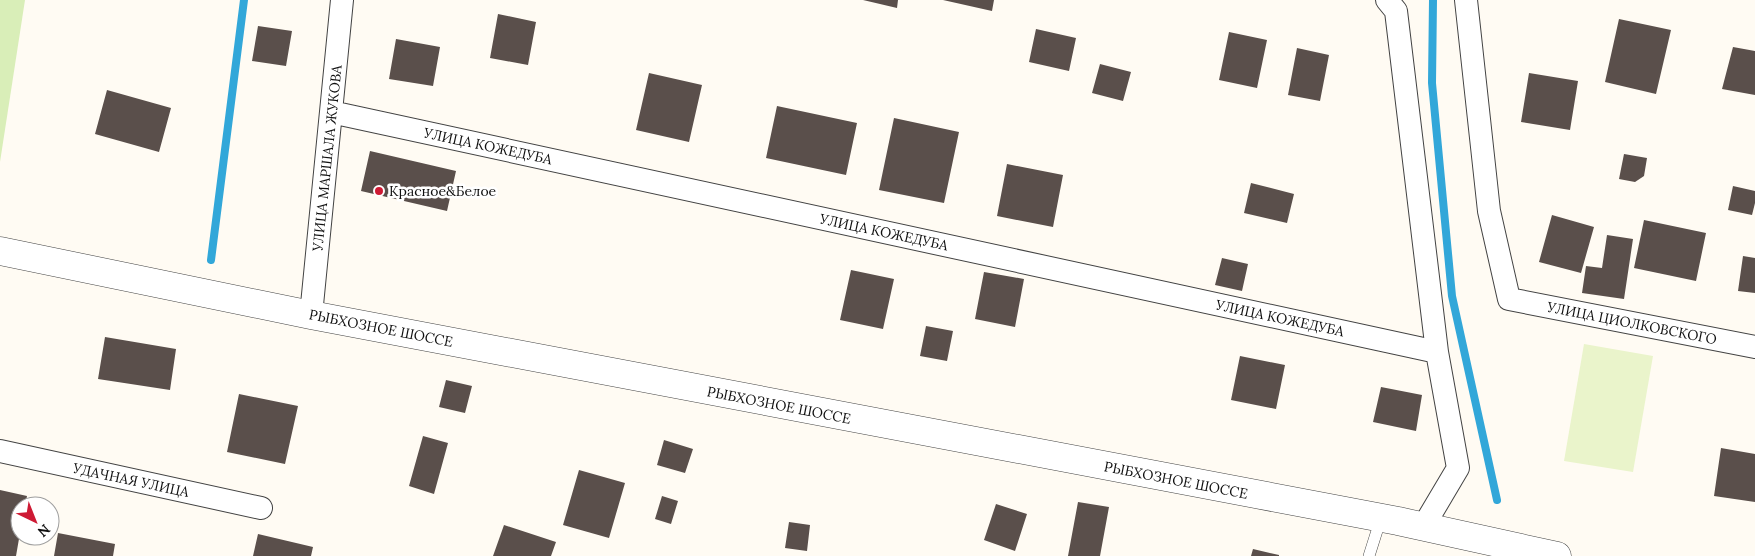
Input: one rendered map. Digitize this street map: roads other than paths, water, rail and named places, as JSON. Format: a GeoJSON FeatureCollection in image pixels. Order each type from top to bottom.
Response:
{"type":"FeatureCollection","features":[{"type":"Feature","properties":{"kind":"street","name":"УЛИЦА МАРШАЛА ЖУКОВА"},"geometry":{"type":"LineString","coordinates":[[311,315],[342,0]]}},
{"type":"Feature","properties":{"kind":"street"},"geometry":{"type":"LineString","coordinates":[[1387,0],[1396,12],[1437,352],[1458,468],[1423,527]]}},
{"type":"Feature","properties":{"kind":"street","name":"УЛИЦА ЦИОЛКОВСКОГО"},"geometry":{"type":"LineString","coordinates":[[1466,0],[1489,211],[1509,299],[1755,347]]}},
{"type":"Feature","properties":{"kind":"street","name":"УЛИЦА КОЖЕДУБА"},"geometry":{"type":"LineString","coordinates":[[331,112],[1437,352]]}},
{"type":"Feature","properties":{"kind":"street","name":"РЫБХОЗНОЕ ШОССЕ"},"geometry":{"type":"LineString","coordinates":[[0,251],[311,315],[1381,518],[1557,556]]}},
{"type":"Feature","properties":{"kind":"street","name":"УДАЧНАЯ УЛИЦА"},"geometry":{"type":"LineString","coordinates":[[0,451],[261,508]]}},
{"type":"Feature","properties":{"kind":"lane"},"geometry":{"type":"LineString","coordinates":[[1369,556],[1381,518]]}},
{"type":"Feature","properties":{"kind":"waterway"},"geometry":{"type":"LineString","coordinates":[[211,260],[244,0]]}},
{"type":"Feature","properties":{"kind":"waterway"},"geometry":{"type":"LineString","coordinates":[[1433,0],[1432,83],[1452,296],[1497,500]]}},
{"type":"Feature","properties":{"kind":"place","name":"Красное&Белое"},"geometry":{"type":"Point","coordinates":[379,191]}}]}
